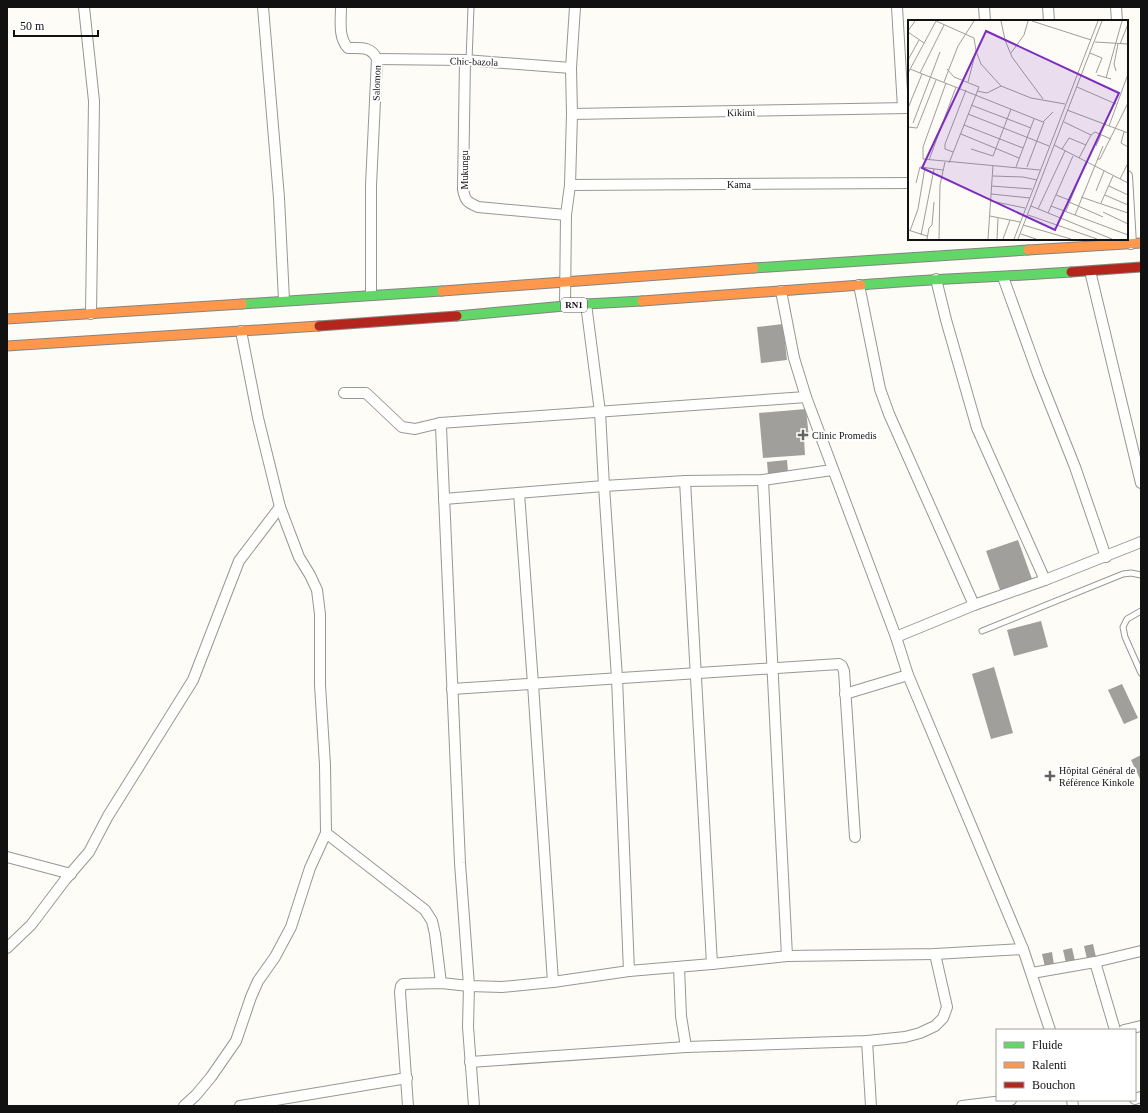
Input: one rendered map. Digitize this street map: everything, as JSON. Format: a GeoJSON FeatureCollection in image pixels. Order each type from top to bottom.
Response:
{"type":"FeatureCollection","features":[{"type":"Feature","properties":{"kind":"highway","name":"RN1"},"geometry":{"type":"LineString","coordinates":[[7,319],[565,283],[1060,243],[1136,244]]}},
{"type":"Feature","properties":{"kind":"highway","name":"RN1"},"geometry":{"type":"LineString","coordinates":[[7,346],[403,321],[586,304],[936,279],[1003,277],[1141,268]]}},
{"type":"Feature","properties":{"kind":"street"},"geometry":{"type":"LineString","coordinates":[[84,7],[94,102],[91,314]]}},
{"type":"Feature","properties":{"kind":"street"},"geometry":{"type":"LineString","coordinates":[[264,7],[280,198],[284,300]]}},
{"type":"Feature","properties":{"kind":"street","name":"Salomon"},"geometry":{"type":"LineString","coordinates":[[341,7],[342,42],[348,48],[369,49],[377,59],[372,185],[370,295]]}},
{"type":"Feature","properties":{"kind":"street"},"geometry":{"type":"LineString","coordinates":[[565,306],[566,215],[570,185],[572,114],[571,68],[575,7]]}},
{"type":"Feature","properties":{"kind":"street"},"geometry":{"type":"LineString","coordinates":[[897,7],[906,108]]}},
{"type":"Feature","properties":{"kind":"street"},"geometry":{"type":"LineString","coordinates":[[984,7],[985,20]]}},
{"type":"Feature","properties":{"kind":"street"},"geometry":{"type":"LineString","coordinates":[[1048,7],[1049,20]]}},
{"type":"Feature","properties":{"kind":"street"},"geometry":{"type":"LineString","coordinates":[[1116,7],[1117,20]]}},
{"type":"Feature","properties":{"kind":"street","name":"Chic-bazola"},"geometry":{"type":"LineString","coordinates":[[377,59],[467,60],[571,68]]}},
{"type":"Feature","properties":{"kind":"street","name":"Mukungu"},"geometry":{"type":"LineString","coordinates":[[467,60],[464,197],[468,203],[478,207],[566,215]]}},
{"type":"Feature","properties":{"kind":"street","name":"Kikimi"},"geometry":{"type":"LineString","coordinates":[[572,114],[906,108]]}},
{"type":"Feature","properties":{"kind":"street","name":"Kama"},"geometry":{"type":"LineString","coordinates":[[570,185],[908,184]]}},
{"type":"Feature","properties":{"kind":"street"},"geometry":{"type":"LineString","coordinates":[[1128,184],[1136,244]]}},
{"type":"Feature","properties":{"kind":"street"},"geometry":{"type":"LineString","coordinates":[[1090,271],[1141,483]]}},
{"type":"Feature","properties":{"kind":"street"},"geometry":{"type":"LineString","coordinates":[[1003,277],[1038,374],[1075,467],[1106,557]]}},
{"type":"Feature","properties":{"kind":"street"},"geometry":{"type":"LineString","coordinates":[[936,279],[946,320],[977,428],[1045,580]]}},
{"type":"Feature","properties":{"kind":"street"},"geometry":{"type":"LineString","coordinates":[[859,285],[880,390],[889,414],[974,605]]}},
{"type":"Feature","properties":{"kind":"street"},"geometry":{"type":"LineString","coordinates":[[781,291],[794,358],[832,470],[896,637],[908,675],[1023,949],[1050,1029]]}},
{"type":"Feature","properties":{"kind":"street"},"geometry":{"type":"LineString","coordinates":[[586,304],[600,412],[617,678],[629,971]]}},
{"type":"Feature","properties":{"kind":"street"},"geometry":{"type":"LineString","coordinates":[[184,1106],[196,1095],[211,1077],[236,1041],[258,981],[275,957],[291,927],[310,868],[326,832],[325,764],[320,685],[320,614],[317,590],[299,557],[280,507],[258,418],[241,331]]}},
{"type":"Feature","properties":{"kind":"street"},"geometry":{"type":"LineString","coordinates":[[344,393],[366,393],[402,427],[415,429],[440,423],[806,397]]}},
{"type":"Feature","properties":{"kind":"street"},"geometry":{"type":"LineString","coordinates":[[440,423],[460,863],[469,986],[468,1026],[474,1106]]}},
{"type":"Feature","properties":{"kind":"street"},"geometry":{"type":"LineString","coordinates":[[444,499],[604,486],[763,480],[832,470]]}},
{"type":"Feature","properties":{"kind":"street"},"geometry":{"type":"LineString","coordinates":[[763,480],[787,956]]}},
{"type":"Feature","properties":{"kind":"street"},"geometry":{"type":"LineString","coordinates":[[686,482],[712,964]]}},
{"type":"Feature","properties":{"kind":"street"},"geometry":{"type":"LineString","coordinates":[[519,493],[553,982]]}},
{"type":"Feature","properties":{"kind":"street"},"geometry":{"type":"LineString","coordinates":[[7,948],[31,925],[89,852],[108,816],[193,680],[239,561],[280,507]]}},
{"type":"Feature","properties":{"kind":"street"},"geometry":{"type":"LineString","coordinates":[[896,637],[974,605],[1106,557],[1141,542]]}},
{"type":"Feature","properties":{"kind":"street"},"geometry":{"type":"LineString","coordinates":[[452,689],[773,667],[839,664],[842,666],[844,671],[855,837]]}},
{"type":"Feature","properties":{"kind":"street"},"geometry":{"type":"LineString","coordinates":[[845,694],[908,675]]}},
{"type":"Feature","properties":{"kind":"street"},"geometry":{"type":"LineString","coordinates":[[326,832],[425,910],[432,921],[435,934],[441,983]]}},
{"type":"Feature","properties":{"kind":"street"},"geometry":{"type":"LineString","coordinates":[[7,857],[71,874]]}},
{"type":"Feature","properties":{"kind":"street"},"geometry":{"type":"LineString","coordinates":[[408,1106],[401,986],[403,984],[441,983],[502,987],[553,982],[629,971],[787,956],[935,954],[1023,949]]}},
{"type":"Feature","properties":{"kind":"street"},"geometry":{"type":"LineString","coordinates":[[1032,973],[1095,962],[1141,951]]}},
{"type":"Feature","properties":{"kind":"street"},"geometry":{"type":"LineString","coordinates":[[470,1062],[686,1048],[867,1041],[904,1037],[920,1033],[935,1026],[943,1018],[947,1007],[935,954]]}},
{"type":"Feature","properties":{"kind":"street"},"geometry":{"type":"LineString","coordinates":[[1095,962],[1115,1029]]}},
{"type":"Feature","properties":{"kind":"street"},"geometry":{"type":"LineString","coordinates":[[679,967],[681,1016],[686,1048]]}},
{"type":"Feature","properties":{"kind":"street"},"geometry":{"type":"LineString","coordinates":[[1128,1029],[1141,1026]]}},
{"type":"Feature","properties":{"kind":"street"},"geometry":{"type":"LineString","coordinates":[[867,1041],[871,1106]]}},
{"type":"Feature","properties":{"kind":"street"},"geometry":{"type":"LineString","coordinates":[[240,1106],[407,1078]]}},
{"type":"Feature","properties":{"kind":"street"},"geometry":{"type":"LineString","coordinates":[[962,1106],[1003,1101]]}},
{"type":"Feature","properties":{"kind":"lane"},"geometry":{"type":"LineString","coordinates":[[467,60],[471,7]]}},
{"type":"Feature","properties":{"kind":"lane"},"geometry":{"type":"LineString","coordinates":[[982,631],[1123,574],[1131,573],[1141,575]]}},
{"type":"Feature","properties":{"kind":"lane"},"geometry":{"type":"LineString","coordinates":[[1141,611],[1127,619],[1123,627],[1125,637],[1141,673]]}},
{"type":"Feature","properties":{"kind":"building"},"geometry":{"type":"Polygon","coordinates":[[[783,324],[787,360],[761,363],[757,327],[783,324]]]}},
{"type":"Feature","properties":{"kind":"building"},"geometry":{"type":"Polygon","coordinates":[[[806,409],[809,438],[804,438],[805,455],[763,458],[759,413],[806,409]]]}},
{"type":"Feature","properties":{"kind":"building"},"geometry":{"type":"Polygon","coordinates":[[[787,460],[788,472],[768,474],[767,462],[787,460]]]}},
{"type":"Feature","properties":{"kind":"building"},"geometry":{"type":"Polygon","coordinates":[[[1018,540],[1032,579],[1000,590],[986,551],[1018,540]]]}},
{"type":"Feature","properties":{"kind":"building"},"geometry":{"type":"Polygon","coordinates":[[[1041,621],[1048,647],[1014,656],[1007,630],[1041,621]]]}},
{"type":"Feature","properties":{"kind":"building"},"geometry":{"type":"Polygon","coordinates":[[[994,667],[1013,733],[991,739],[972,674],[994,667]]]}},
{"type":"Feature","properties":{"kind":"building"},"geometry":{"type":"Polygon","coordinates":[[[1122,684],[1138,718],[1124,724],[1108,690],[1122,684]]]}},
{"type":"Feature","properties":{"kind":"building"},"geometry":{"type":"Polygon","coordinates":[[[1141,755],[1141,781],[1131,760],[1141,755]]]}},
{"type":"Feature","properties":{"kind":"building"},"geometry":{"type":"Polygon","coordinates":[[[1093,944],[1096,957],[1087,959],[1084,946],[1093,944]]]}},
{"type":"Feature","properties":{"kind":"building"},"geometry":{"type":"Polygon","coordinates":[[[1072,948],[1075,961],[1066,963],[1063,950],[1072,948]]]}},
{"type":"Feature","properties":{"kind":"building"},"geometry":{"type":"Polygon","coordinates":[[[1052,952],[1054,965],[1045,967],[1042,954],[1052,952]]]}},
{"type":"Feature","properties":{"kind":"traffic: fast"},"geometry":{"type":"LineString","coordinates":[[754,268],[1028,250]]}},
{"type":"Feature","properties":{"kind":"traffic: fast"},"geometry":{"type":"LineString","coordinates":[[861,285],[1071,272]]}},
{"type":"Feature","properties":{"kind":"traffic: fast"},"geometry":{"type":"LineString","coordinates":[[242,304],[442,291]]}},
{"type":"Feature","properties":{"kind":"traffic: fast"},"geometry":{"type":"LineString","coordinates":[[457,316],[586,304],[642,301]]}},
{"type":"Feature","properties":{"kind":"traffic: slow"},"geometry":{"type":"LineString","coordinates":[[1028,250],[1141,243]]}},
{"type":"Feature","properties":{"kind":"traffic: slow"},"geometry":{"type":"LineString","coordinates":[[442,291],[754,268]]}},
{"type":"Feature","properties":{"kind":"traffic: slow"},"geometry":{"type":"LineString","coordinates":[[642,301],[861,285]]}},
{"type":"Feature","properties":{"kind":"traffic: slow"},"geometry":{"type":"LineString","coordinates":[[7,319],[242,304]]}},
{"type":"Feature","properties":{"kind":"traffic: slow"},"geometry":{"type":"LineString","coordinates":[[7,346],[319,326]]}},
{"type":"Feature","properties":{"kind":"traffic: jam"},"geometry":{"type":"LineString","coordinates":[[1071,272],[1141,267]]}},
{"type":"Feature","properties":{"kind":"traffic: jam"},"geometry":{"type":"LineString","coordinates":[[319,326],[457,316]]}},
{"type":"Feature","properties":{"kind":"place","name":"Clinic Promedis"},"geometry":{"type":"Point","coordinates":[803,435]}},
{"type":"Feature","properties":{"kind":"place","name":"Hôpital Général de Référence Kinkole"},"geometry":{"type":"Point","coordinates":[1050,776]}}]}
